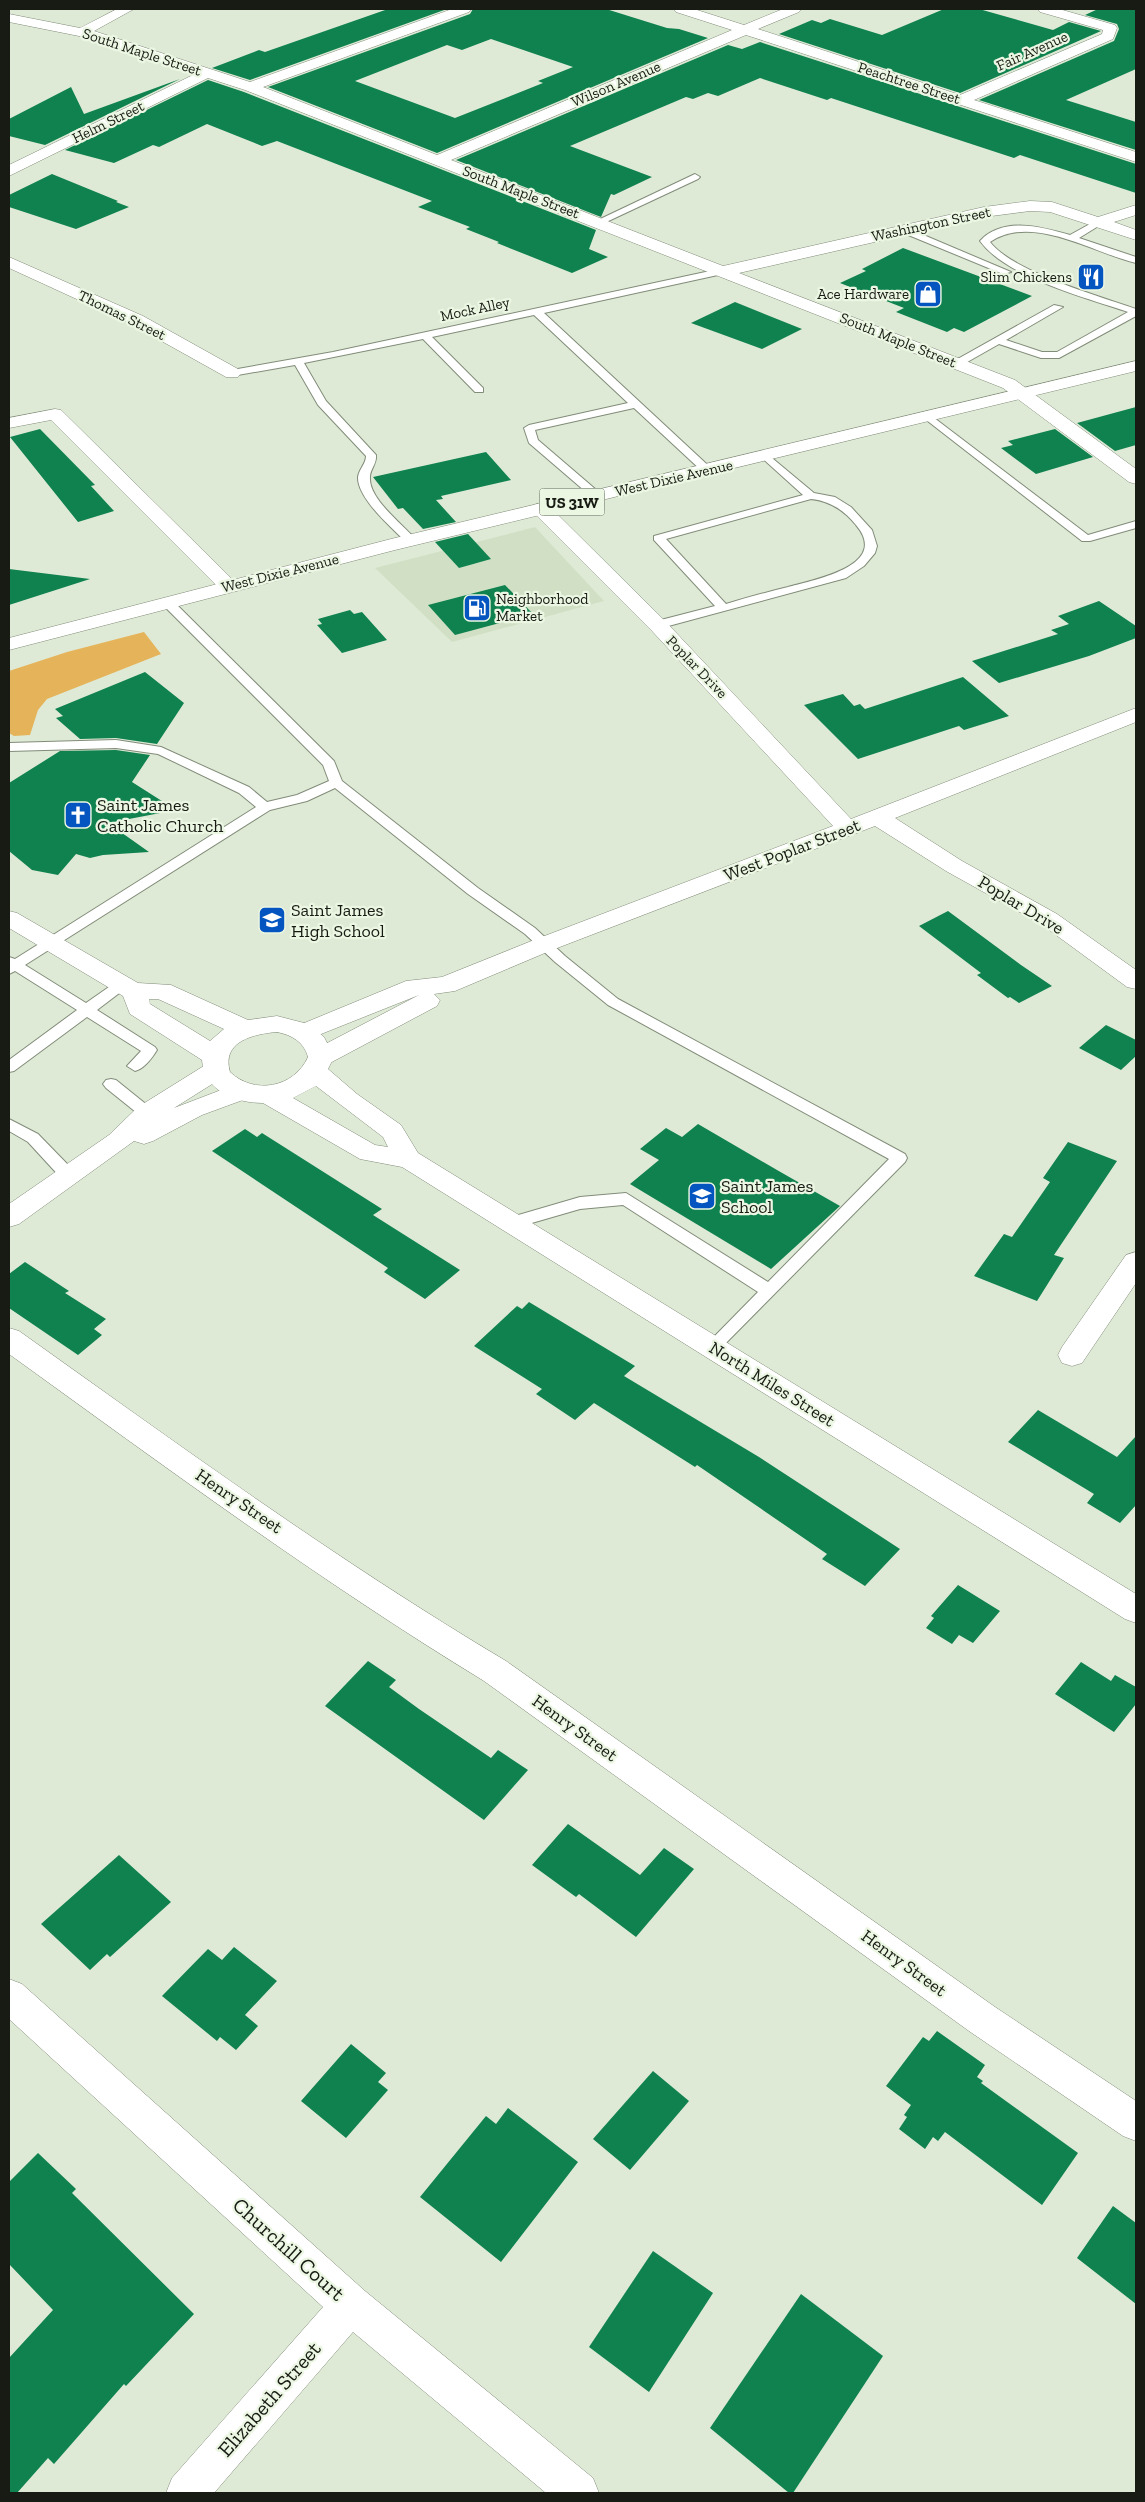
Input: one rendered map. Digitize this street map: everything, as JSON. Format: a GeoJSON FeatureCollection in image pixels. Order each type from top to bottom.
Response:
{"type":"FeatureCollection","features":[{"type":"Feature","properties":{"kind":"street"},"geometry":{"type":"LineString","coordinates":[[82,32],[127,9]]}},
{"type":"Feature","properties":{"kind":"street"},"geometry":{"type":"LineString","coordinates":[[250,87],[464,9]]}},
{"type":"Feature","properties":{"kind":"street","name":"Peachtree Street"},"geometry":{"type":"LineString","coordinates":[[681,9],[1136,157]]}},
{"type":"Feature","properties":{"kind":"street","name":"Wilson Avenue"},"geometry":{"type":"LineString","coordinates":[[438,160],[794,9]]}},
{"type":"Feature","properties":{"kind":"street","name":"Fair Avenue"},"geometry":{"type":"LineString","coordinates":[[961,100],[1108,36],[1110,28],[1045,9]]}},
{"type":"Feature","properties":{"kind":"street","name":"South Maple Street"},"geometry":{"type":"LineString","coordinates":[[9,18],[82,32],[250,87],[958,363],[1008,384],[1136,478]]}},
{"type":"Feature","properties":{"kind":"street","name":"Helm Street"},"geometry":{"type":"LineString","coordinates":[[9,171],[207,73]]}},
{"type":"Feature","properties":{"kind":"street","name":"Washington Street"},"geometry":{"type":"LineString","coordinates":[[724,271],[984,212],[1030,206],[1052,207],[1136,235]]}},
{"type":"Feature","properties":{"kind":"street"},"geometry":{"type":"LineString","coordinates":[[1100,222],[1136,210]]}},
{"type":"Feature","properties":{"kind":"street","name":"Thomas Street"},"geometry":{"type":"LineString","coordinates":[[9,262],[137,320],[232,373]]}},
{"type":"Feature","properties":{"kind":"street","name":"West Dixie Avenue"},"geometry":{"type":"LineString","coordinates":[[9,644],[410,540],[1024,395],[1136,366]]}},
{"type":"Feature","properties":{"kind":"street"},"geometry":{"type":"LineString","coordinates":[[9,423],[55,414],[228,586]]}},
{"type":"Feature","properties":{"kind":"street","name":"Poplar Drive"},"geometry":{"type":"LineString","coordinates":[[541,509],[657,625],[775,748],[848,829]]}},
{"type":"Feature","properties":{"kind":"street","name":"West Poplar Street"},"geometry":{"type":"LineString","coordinates":[[306,1032],[415,987],[446,984],[543,944],[848,829],[1136,714]]}},
{"type":"Feature","properties":{"kind":"street","name":"Poplar Drive"},"geometry":{"type":"LineString","coordinates":[[877,817],[954,866],[1049,919],[1136,981]]}},
{"type":"Feature","properties":{"kind":"street"},"geometry":{"type":"LineString","coordinates":[[9,918],[127,988],[162,990],[245,1029]]}},
{"type":"Feature","properties":{"kind":"street","name":"West Poplar Street"},"geometry":{"type":"LineString","coordinates":[[318,1064],[426,1001],[446,984]]}},
{"type":"Feature","properties":{"kind":"street"},"geometry":{"type":"LineString","coordinates":[[127,988],[139,1008],[216,1063],[229,1086],[255,1093]]}},
{"type":"Feature","properties":{"kind":"street"},"geometry":{"type":"LineString","coordinates":[[9,1217],[118,1141],[147,1113],[216,1063],[221,1045],[231,1036],[245,1029],[277,1024],[306,1032],[315,1041],[318,1064],[305,1082],[291,1089],[255,1093],[193,1109],[138,1138],[118,1141]]}},
{"type":"Feature","properties":{"kind":"street","name":"North Miles Street"},"geometry":{"type":"LineString","coordinates":[[318,1064],[348,1100],[392,1131],[409,1159]]}},
{"type":"Feature","properties":{"kind":"street","name":"North Miles Street"},"geometry":{"type":"LineString","coordinates":[[255,1093],[369,1153],[409,1159],[1136,1610]]}},
{"type":"Feature","properties":{"kind":"street"},"geometry":{"type":"LineString","coordinates":[[1072,1355],[1136,1262]]}},
{"type":"Feature","properties":{"kind":"street","name":"Henry Street"},"geometry":{"type":"LineString","coordinates":[[9,1340],[221,1491],[447,1642],[495,1671],[982,2019],[1136,2123]]}},
{"type":"Feature","properties":{"kind":"street","name":"Churchill Court"},"geometry":{"type":"LineString","coordinates":[[9,1996],[352,2305],[578,2493]]}},
{"type":"Feature","properties":{"kind":"street","name":"Elizabeth Street"},"geometry":{"type":"LineString","coordinates":[[187,2493],[352,2305]]}},
{"type":"Feature","properties":{"kind":"lane"},"geometry":{"type":"LineString","coordinates":[[599,222],[695,177]]}},
{"type":"Feature","properties":{"kind":"lane"},"geometry":{"type":"LineString","coordinates":[[1071,238],[1100,222]]}},
{"type":"Feature","properties":{"kind":"lane"},"geometry":{"type":"LineString","coordinates":[[1136,260],[1071,238],[1037,229],[1002,230],[985,241],[986,248],[994,255],[1037,276],[1136,312]]}},
{"type":"Feature","properties":{"kind":"lane"},"geometry":{"type":"LineString","coordinates":[[904,230],[1021,278],[1037,276]]}},
{"type":"Feature","properties":{"kind":"lane","name":"Mock Alley"},"geometry":{"type":"LineString","coordinates":[[232,373],[298,362],[724,271]]}},
{"type":"Feature","properties":{"kind":"lane"},"geometry":{"type":"LineString","coordinates":[[958,363],[1058,307]]}},
{"type":"Feature","properties":{"kind":"lane"},"geometry":{"type":"LineString","coordinates":[[537,312],[707,470]]}},
{"type":"Feature","properties":{"kind":"lane"},"geometry":{"type":"LineString","coordinates":[[998,340],[1041,355],[1059,355],[1136,312]]}},
{"type":"Feature","properties":{"kind":"lane"},"geometry":{"type":"LineString","coordinates":[[425,335],[479,390]]}},
{"type":"Feature","properties":{"kind":"lane"},"geometry":{"type":"LineString","coordinates":[[298,362],[322,404],[372,455],[372,462],[364,476],[365,486],[373,500],[410,540]]}},
{"type":"Feature","properties":{"kind":"lane"},"geometry":{"type":"LineString","coordinates":[[597,496],[533,441],[529,428],[636,404]]}},
{"type":"Feature","properties":{"kind":"lane"},"geometry":{"type":"LineString","coordinates":[[929,417],[1086,539],[1136,524]]}},
{"type":"Feature","properties":{"kind":"lane"},"geometry":{"type":"LineString","coordinates":[[766,456],[811,496]]}},
{"type":"Feature","properties":{"kind":"lane"},"geometry":{"type":"LineString","coordinates":[[657,625],[723,608],[842,576],[856,567],[869,553],[872,544],[867,531],[849,512],[834,500],[811,496],[658,538],[723,608]]}},
{"type":"Feature","properties":{"kind":"lane"},"geometry":{"type":"LineString","coordinates":[[167,602],[329,764],[336,783],[473,891],[530,931],[612,1002],[899,1158],[769,1292],[712,1347]]}},
{"type":"Feature","properties":{"kind":"lane"},"geometry":{"type":"LineString","coordinates":[[9,747],[116,744],[160,751],[244,790],[266,807]]}},
{"type":"Feature","properties":{"kind":"lane"},"geometry":{"type":"LineString","coordinates":[[135,1066],[150,1050],[11,965],[266,807],[302,798],[336,783]]}},
{"type":"Feature","properties":{"kind":"lane"},"geometry":{"type":"LineString","coordinates":[[9,1067],[88,1011],[127,988]]}},
{"type":"Feature","properties":{"kind":"lane"},"geometry":{"type":"LineString","coordinates":[[111,1084],[147,1113]]}},
{"type":"Feature","properties":{"kind":"lane"},"geometry":{"type":"LineString","coordinates":[[9,1124],[33,1138],[68,1175]]}},
{"type":"Feature","properties":{"kind":"lane"},"geometry":{"type":"LineString","coordinates":[[511,1223],[580,1203],[626,1198],[769,1292]]}},
{"type":"Feature","properties":{"kind":"shaded area"},"geometry":{"type":"Polygon","coordinates":[[[535,527],[604,601],[452,642],[375,568],[535,527]]]}},
{"type":"Feature","properties":{"kind":"shaded area"},"geometry":{"type":"Polygon","coordinates":[[[144,632],[161,654],[47,699],[38,710],[30,735],[14,736],[9,733],[9,671],[67,652],[144,632]]]}},
{"type":"Feature","properties":{"kind":"building"},"geometry":{"type":"Polygon","coordinates":[[[388,9],[447,9],[250,80],[212,68],[259,50],[265,52],[388,9]]]}},
{"type":"Feature","properties":{"kind":"building"},"geometry":{"type":"Polygon","coordinates":[[[473,9],[606,9],[667,28],[679,29],[708,38],[437,153],[268,87],[470,14],[473,9]],[[491,39],[462,50],[447,45],[355,81],[455,118],[543,83],[538,81],[573,67],[491,39]]]}},
{"type":"Feature","properties":{"kind":"building"},"geometry":{"type":"Polygon","coordinates":[[[944,9],[979,9],[1053,30],[1069,22],[1101,31],[960,93],[779,34],[812,20],[821,23],[830,19],[882,35],[944,9]]]}},
{"type":"Feature","properties":{"kind":"building"},"geometry":{"type":"Polygon","coordinates":[[[1098,9],[1136,9],[1136,69],[1066,100],[1136,122],[1136,150],[979,100],[1114,41],[1119,29],[1117,24],[1085,15],[1098,9]]]}},
{"type":"Feature","properties":{"kind":"building"},"geometry":{"type":"Polygon","coordinates":[[[760,42],[1136,164],[1136,193],[1020,155],[1014,158],[831,98],[827,100],[760,78],[718,96],[708,93],[693,99],[686,97],[570,146],[652,177],[614,195],[611,194],[601,217],[456,160],[728,45],[742,49],[760,42]]]}},
{"type":"Feature","properties":{"kind":"building"},"geometry":{"type":"Polygon","coordinates":[[[180,79],[45,145],[9,136],[9,119],[71,87],[84,114],[180,79]]]}},
{"type":"Feature","properties":{"kind":"building"},"geometry":{"type":"Polygon","coordinates":[[[208,80],[244,92],[596,230],[589,249],[608,257],[572,273],[466,229],[470,227],[418,207],[432,201],[277,141],[262,146],[207,124],[159,147],[153,145],[114,163],[65,150],[208,80]]]}},
{"type":"Feature","properties":{"kind":"building"},"geometry":{"type":"Polygon","coordinates":[[[52,174],[129,207],[76,229],[9,207],[9,195],[52,174]]]}},
{"type":"Feature","properties":{"kind":"building","name":"Ace Hardware"},"geometry":{"type":"Polygon","coordinates":[[[903,248],[1032,296],[964,332],[954,328],[947,332],[896,312],[904,308],[840,283],[866,271],[862,269],[903,248]]]}},
{"type":"Feature","properties":{"kind":"building"},"geometry":{"type":"Polygon","coordinates":[[[735,302],[802,329],[762,349],[691,323],[735,302]]]}},
{"type":"Feature","properties":{"kind":"building"},"geometry":{"type":"Polygon","coordinates":[[[1136,407],[1136,445],[1115,451],[1077,423],[1136,407]]]}},
{"type":"Feature","properties":{"kind":"building"},"geometry":{"type":"Polygon","coordinates":[[[40,429],[95,485],[91,486],[114,511],[78,522],[10,437],[40,429]]]}},
{"type":"Feature","properties":{"kind":"building"},"geometry":{"type":"Polygon","coordinates":[[[1055,429],[1093,457],[1036,474],[1001,448],[1013,445],[1008,441],[1055,429]]]}},
{"type":"Feature","properties":{"kind":"building"},"geometry":{"type":"Polygon","coordinates":[[[486,452],[511,480],[441,496],[443,499],[436,500],[456,522],[423,529],[403,508],[398,509],[373,477],[486,452]]]}},
{"type":"Feature","properties":{"kind":"building"},"geometry":{"type":"Polygon","coordinates":[[[468,534],[491,559],[459,568],[435,542],[468,534]]]}},
{"type":"Feature","properties":{"kind":"building"},"geometry":{"type":"Polygon","coordinates":[[[9,569],[90,579],[9,605],[9,569]]]}},
{"type":"Feature","properties":{"kind":"building"},"geometry":{"type":"Polygon","coordinates":[[[505,585],[533,614],[455,635],[428,605],[505,585]]]}},
{"type":"Feature","properties":{"kind":"building"},"geometry":{"type":"Polygon","coordinates":[[[1099,601],[1136,626],[1136,638],[1089,656],[999,683],[972,661],[1058,634],[1051,630],[1069,624],[1058,616],[1099,601]]]}},
{"type":"Feature","properties":{"kind":"building"},"geometry":{"type":"Polygon","coordinates":[[[350,610],[354,614],[362,612],[387,640],[342,653],[317,625],[322,624],[318,619],[350,610]]]}},
{"type":"Feature","properties":{"kind":"building"},"geometry":{"type":"Polygon","coordinates":[[[145,672],[184,703],[157,744],[116,738],[80,739],[56,718],[63,716],[55,709],[145,672]]]}},
{"type":"Feature","properties":{"kind":"building"},"geometry":{"type":"Polygon","coordinates":[[[963,677],[1009,716],[964,730],[959,726],[858,759],[804,705],[843,694],[854,706],[860,704],[865,709],[963,677]]]}},
{"type":"Feature","properties":{"kind":"building","name":"Saint James Catholic Church"},"geometry":{"type":"Polygon","coordinates":[[[116,750],[150,755],[132,782],[176,810],[108,823],[149,852],[103,855],[90,858],[76,854],[58,875],[32,870],[9,851],[9,783],[60,751],[116,750]]]}},
{"type":"Feature","properties":{"kind":"building"},"geometry":{"type":"Polygon","coordinates":[[[948,911],[1052,986],[1019,1003],[1010,997],[1008,998],[977,975],[981,973],[919,926],[948,911]]]}},
{"type":"Feature","properties":{"kind":"building"},"geometry":{"type":"Polygon","coordinates":[[[1106,1025],[1136,1040],[1136,1056],[1121,1070],[1079,1048],[1106,1025]]]}},
{"type":"Feature","properties":{"kind":"building"},"geometry":{"type":"Polygon","coordinates":[[[698,1124],[840,1206],[771,1269],[630,1184],[659,1160],[640,1149],[666,1128],[682,1137],[698,1124]]]}},
{"type":"Feature","properties":{"kind":"building"},"geometry":{"type":"Polygon","coordinates":[[[245,1129],[257,1137],[262,1133],[382,1209],[373,1215],[460,1270],[425,1299],[384,1272],[388,1268],[212,1151],[245,1129]]]}},
{"type":"Feature","properties":{"kind":"building"},"geometry":{"type":"Polygon","coordinates":[[[1068,1142],[1117,1161],[1054,1255],[1064,1258],[1037,1301],[974,1276],[1004,1234],[1012,1237],[1050,1182],[1043,1178],[1068,1142]]]}},
{"type":"Feature","properties":{"kind":"building"},"geometry":{"type":"Polygon","coordinates":[[[25,1262],[69,1291],[65,1293],[106,1319],[94,1329],[102,1335],[78,1355],[9,1308],[9,1274],[25,1262]]]}},
{"type":"Feature","properties":{"kind":"building"},"geometry":{"type":"Polygon","coordinates":[[[529,1302],[635,1366],[624,1376],[759,1457],[900,1549],[865,1586],[822,1559],[827,1554],[697,1465],[695,1467],[594,1403],[575,1420],[536,1394],[542,1389],[474,1346],[517,1306],[522,1309],[529,1302]]]}},
{"type":"Feature","properties":{"kind":"building"},"geometry":{"type":"Polygon","coordinates":[[[1038,1410],[1117,1457],[1136,1436],[1136,1505],[1120,1523],[1087,1503],[1094,1494],[1008,1442],[1038,1410]]]}},
{"type":"Feature","properties":{"kind":"building"},"geometry":{"type":"Polygon","coordinates":[[[958,1585],[1000,1611],[973,1643],[959,1635],[952,1644],[926,1628],[934,1618],[931,1616],[958,1585]]]}},
{"type":"Feature","properties":{"kind":"building"},"geometry":{"type":"Polygon","coordinates":[[[368,1661],[396,1680],[389,1687],[419,1709],[491,1758],[498,1750],[528,1770],[484,1820],[325,1706],[368,1661]]]}},
{"type":"Feature","properties":{"kind":"building"},"geometry":{"type":"Polygon","coordinates":[[[1081,1662],[1111,1681],[1115,1675],[1136,1687],[1136,1704],[1114,1732],[1055,1694],[1081,1662]]]}},
{"type":"Feature","properties":{"kind":"building"},"geometry":{"type":"Polygon","coordinates":[[[568,1824],[640,1875],[664,1848],[694,1869],[636,1937],[579,1894],[576,1897],[532,1865],[568,1824]]]}},
{"type":"Feature","properties":{"kind":"building"},"geometry":{"type":"Polygon","coordinates":[[[119,1855],[171,1902],[110,1957],[107,1954],[90,1970],[41,1924],[119,1855]]]}},
{"type":"Feature","properties":{"kind":"building"},"geometry":{"type":"Polygon","coordinates":[[[234,1947],[277,1981],[245,2015],[258,2026],[236,2050],[220,2037],[217,2041],[162,1996],[208,1949],[222,1960],[234,1947]]]}},
{"type":"Feature","properties":{"kind":"building"},"geometry":{"type":"Polygon","coordinates":[[[937,2031],[985,2065],[977,2077],[983,2081],[981,2083],[1078,2153],[1042,2205],[945,2132],[938,2141],[933,2137],[925,2149],[899,2129],[907,2117],[904,2115],[911,2105],[886,2086],[923,2037],[929,2041],[937,2031]]]}},
{"type":"Feature","properties":{"kind":"building"},"geometry":{"type":"Polygon","coordinates":[[[351,2044],[386,2073],[378,2082],[388,2090],[346,2138],[301,2101],[351,2044]]]}},
{"type":"Feature","properties":{"kind":"building"},"geometry":{"type":"Polygon","coordinates":[[[653,2071],[689,2101],[630,2170],[593,2139],[653,2071]]]}},
{"type":"Feature","properties":{"kind":"building"},"geometry":{"type":"Polygon","coordinates":[[[508,2108],[578,2162],[501,2262],[420,2197],[486,2116],[496,2124],[508,2108]]]}},
{"type":"Feature","properties":{"kind":"building"},"geometry":{"type":"Polygon","coordinates":[[[38,2153],[76,2189],[72,2193],[194,2314],[126,2386],[124,2384],[54,2464],[48,2458],[17,2493],[9,2493],[9,2358],[53,2310],[9,2264],[9,2182],[38,2153]]]}},
{"type":"Feature","properties":{"kind":"building"},"geometry":{"type":"Polygon","coordinates":[[[1113,2206],[1136,2223],[1136,2304],[1077,2258],[1113,2206]]]}},
{"type":"Feature","properties":{"kind":"building"},"geometry":{"type":"Polygon","coordinates":[[[653,2251],[713,2293],[649,2392],[589,2347],[653,2251]]]}},
{"type":"Feature","properties":{"kind":"building"},"geometry":{"type":"Polygon","coordinates":[[[801,2294],[883,2356],[793,2493],[789,2493],[710,2428],[801,2294]]]}},
{"type":"Feature","properties":{"kind":"place","name":"Slim Chickens"},"geometry":{"type":"Point","coordinates":[1091,277]}},
{"type":"Feature","properties":{"kind":"place","name":"Ace Hardware"},"geometry":{"type":"Point","coordinates":[928,294]}},
{"type":"Feature","properties":{"kind":"place","name":"Neighborhood Market"},"geometry":{"type":"Point","coordinates":[477,608]}},
{"type":"Feature","properties":{"kind":"place","name":"Saint James Catholic Church"},"geometry":{"type":"Point","coordinates":[78,815]}},
{"type":"Feature","properties":{"kind":"place","name":"Saint James High School"},"geometry":{"type":"Point","coordinates":[272,920]}},
{"type":"Feature","properties":{"kind":"place","name":"Saint James School"},"geometry":{"type":"Point","coordinates":[702,1196]}}]}
